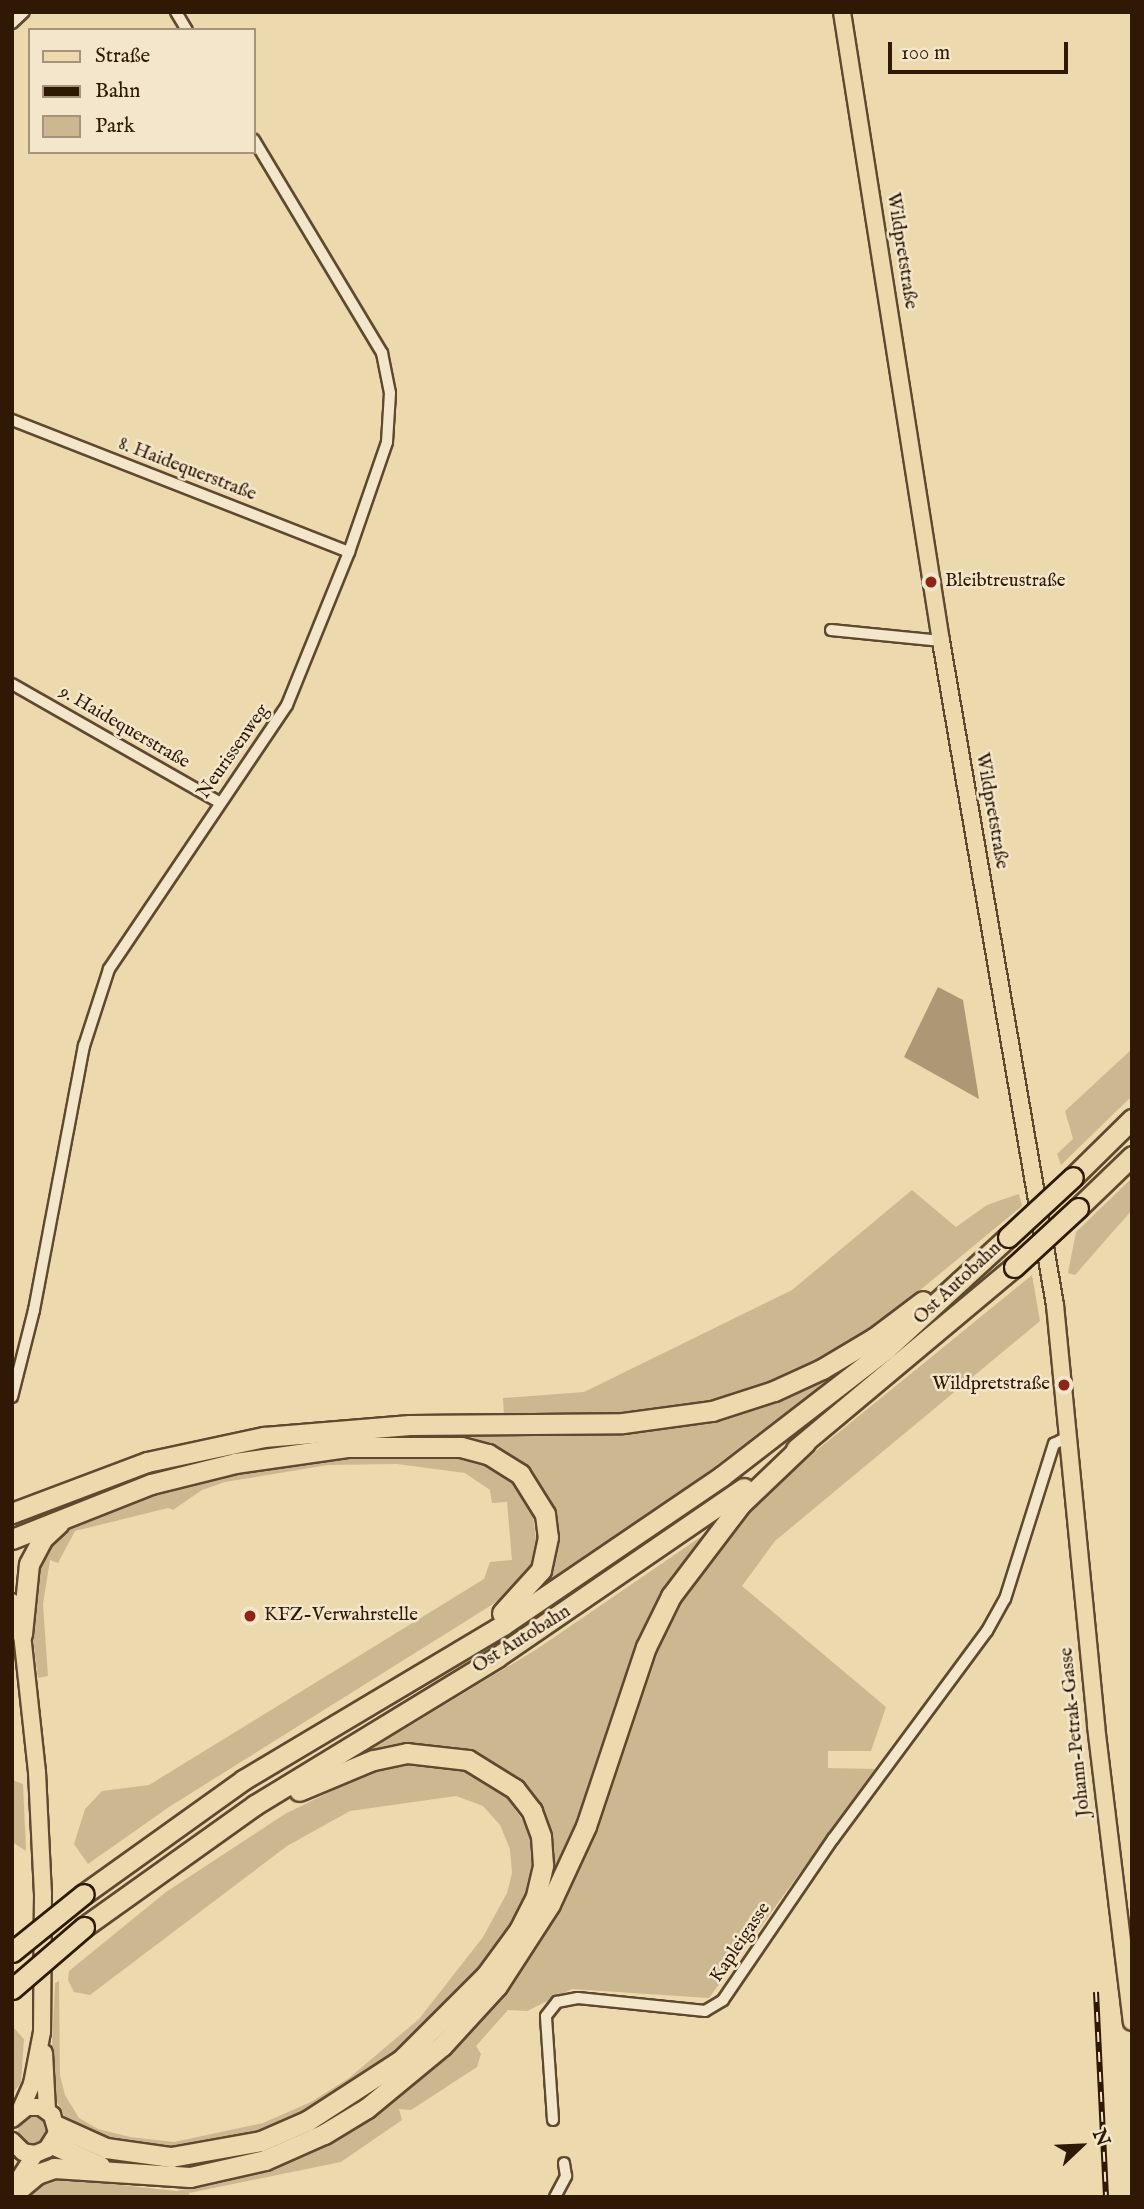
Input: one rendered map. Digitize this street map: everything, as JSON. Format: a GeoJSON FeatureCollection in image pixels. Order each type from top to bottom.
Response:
{"type":"FeatureCollection","features":[{"type":"Feature","properties":{"kind":"highway","name":"Ost Autobahn"},"geometry":{"type":"LineString","coordinates":[[12,1952],[84,1894],[243,1780],[600,1562],[722,1476],[885,1350],[951,1294],[970,1270],[1073,1177],[1132,1119]]}},
{"type":"Feature","properties":{"kind":"highway","name":"Ost Autobahn"},"geometry":{"type":"LineString","coordinates":[[12,1989],[83,1927],[255,1805],[613,1581],[806,1441],[1014,1267],[1132,1156]]}},
{"type":"Feature","properties":{"kind":"highway"},"geometry":{"type":"LineString","coordinates":[[12,1513],[147,1462],[264,1437],[410,1425],[623,1423],[712,1411],[774,1391],[822,1369],[970,1270]]}},
{"type":"Feature","properties":{"kind":"highway"},"geometry":{"type":"LineString","coordinates":[[12,2192],[37,2174],[54,2168],[207,2175],[288,2151],[367,2108],[422,2064],[468,2020],[497,1986],[551,1905],[586,1826],[646,1647],[671,1596],[740,1505],[806,1441]]}},
{"type":"Feature","properties":{"kind":"highway"},"geometry":{"type":"LineString","coordinates":[[12,1539],[182,1476],[313,1450],[411,1444],[461,1447],[488,1454],[528,1483],[545,1514],[548,1537],[534,1581],[482,1634]]}},
{"type":"Feature","properties":{"kind":"highway"},"geometry":{"type":"LineString","coordinates":[[22,1634],[29,1564],[43,1538],[66,1517]]}},
{"type":"Feature","properties":{"kind":"highway"},"geometry":{"type":"LineString","coordinates":[[48,2134],[106,2148],[171,2157],[261,2141],[307,2122],[390,2068],[447,2019],[486,1975],[536,1896],[543,1865],[541,1836],[532,1811],[515,1789],[468,1760],[407,1753],[373,1760],[282,1800],[255,1805]]}},
{"type":"Feature","properties":{"kind":"highway"},"geometry":{"type":"LineString","coordinates":[[48,2134],[120,2173]]}},
{"type":"Feature","properties":{"kind":"main road","name":"Wildpretstraße"},"geometry":{"type":"LineString","coordinates":[[842,12],[941,641],[1055,1306],[1070,1436]]}},
{"type":"Feature","properties":{"kind":"main road","name":"Johann-Petrak-Gasse"},"geometry":{"type":"LineString","coordinates":[[1070,1436],[1096,1726],[1132,2022]]}},
{"type":"Feature","properties":{"kind":"main road"},"geometry":{"type":"LineString","coordinates":[[12,1602],[22,1634],[37,1772],[43,1893],[42,2032],[48,2134],[12,2192]]}},
{"type":"Feature","properties":{"kind":"main road"},"geometry":{"type":"LineString","coordinates":[[17,2114],[32,2084],[42,2032]]}},
{"type":"Feature","properties":{"kind":"main road"},"geometry":{"type":"LineString","coordinates":[[17,2114],[34,2106],[48,2134]]}},
{"type":"Feature","properties":{"kind":"main road"},"geometry":{"type":"LineString","coordinates":[[13,2148],[48,2134]]}},
{"type":"Feature","properties":{"kind":"street"},"geometry":{"type":"LineString","coordinates":[[12,23],[23,12]]}},
{"type":"Feature","properties":{"kind":"street"},"geometry":{"type":"LineString","coordinates":[[176,12],[186,28]]}},
{"type":"Feature","properties":{"kind":"street","name":"Neurissenweg"},"geometry":{"type":"LineString","coordinates":[[12,1397],[34,1310],[84,1046],[109,969],[219,802],[287,705],[349,552],[387,442],[390,393],[382,353],[256,142]]}},
{"type":"Feature","properties":{"kind":"street","name":"8. Haidequerstraße"},"geometry":{"type":"LineString","coordinates":[[12,420],[349,552]]}},
{"type":"Feature","properties":{"kind":"street"},"geometry":{"type":"LineString","coordinates":[[831,630],[941,641]]}},
{"type":"Feature","properties":{"kind":"street","name":"9. Haidequerstraße"},"geometry":{"type":"LineString","coordinates":[[12,684],[219,802]]}},
{"type":"Feature","properties":{"kind":"street","name":"Kapleigasse"},"geometry":{"type":"LineString","coordinates":[[553,2120],[546,2017],[557,2002],[578,1998],[705,2011],[723,2000],[833,1839],[1005,1599],[1054,1444],[1070,1436]]}},
{"type":"Feature","properties":{"kind":"street"},"geometry":{"type":"LineString","coordinates":[[555,2197],[566,2176],[564,2163]]}},
{"type":"Feature","properties":{"kind":"green space"},"geometry":{"type":"Polygon","coordinates":[[[1132,1049],[1132,1096],[1061,1165],[1057,1154],[1073,1139],[1065,1111],[1132,1049]]]}},
{"type":"Feature","properties":{"kind":"green space"},"geometry":{"type":"Polygon","coordinates":[[[1132,1178],[1132,1210],[1075,1275],[1068,1273],[1076,1232],[1132,1178]]]}},
{"type":"Feature","properties":{"kind":"green space"},"geometry":{"type":"Polygon","coordinates":[[[912,1190],[956,1227],[987,1205],[1019,1194],[1022,1206],[873,1329],[828,1359],[789,1377],[703,1404],[635,1416],[504,1417],[503,1398],[584,1392],[792,1290],[912,1190]]]}},
{"type":"Feature","properties":{"kind":"green space"},"geometry":{"type":"Polygon","coordinates":[[[1032,1275],[1040,1321],[775,1541],[742,1586],[886,1707],[871,1751],[828,1751],[828,1768],[875,1769],[709,1998],[572,1989],[527,2011],[508,2010],[476,2046],[481,2054],[477,2067],[411,2110],[399,2109],[402,2120],[341,2162],[189,2193],[189,2197],[26,2197],[32,2186],[46,2177],[176,2191],[225,2182],[262,2170],[348,2129],[531,1947],[667,1615],[753,1502],[1032,1275]]]}},
{"type":"Feature","properties":{"kind":"green space"},"geometry":{"type":"Polygon","coordinates":[[[836,1369],[839,1371],[701,1477],[547,1582],[543,1581],[550,1515],[485,1449],[295,1448],[12,1534],[12,1521],[112,1480],[201,1456],[335,1436],[594,1431],[836,1369]]]}},
{"type":"Feature","properties":{"kind":"green space"},"geometry":{"type":"Polygon","coordinates":[[[415,1451],[468,1457],[504,1473],[525,1497],[533,1517],[537,1547],[531,1566],[511,1592],[169,1807],[88,1864],[74,1844],[85,1809],[102,1791],[149,1785],[484,1579],[490,1562],[512,1560],[507,1502],[492,1503],[490,1490],[465,1473],[397,1464],[328,1465],[225,1482],[202,1490],[173,1510],[168,1508],[75,1531],[58,1563],[50,1560],[43,1604],[48,1676],[38,1678],[29,1608],[41,1553],[67,1524],[196,1477],[337,1455],[415,1451]]]}},
{"type":"Feature","properties":{"kind":"green space"},"geometry":{"type":"Polygon","coordinates":[[[702,1536],[656,1613],[557,1880],[496,1978],[447,2034],[362,2104],[312,2135],[250,2161],[206,2170],[159,2171],[100,2160],[67,2145],[70,2137],[125,2158],[180,2163],[246,2151],[285,2138],[357,2099],[443,2030],[493,1975],[529,1921],[548,1869],[543,1824],[516,1782],[490,1762],[437,1748],[407,1747],[352,1761],[537,1649],[702,1536]]]}},
{"type":"Feature","properties":{"kind":"green space"},"geometry":{"type":"Polygon","coordinates":[[[404,1765],[472,1771],[501,1789],[530,1831],[535,1859],[528,1895],[504,1939],[461,1993],[372,2074],[268,2132],[168,2152],[113,2146],[68,2123],[50,2088],[55,1983],[59,1981],[60,2075],[65,2095],[79,2118],[98,2129],[130,2137],[174,2142],[263,2123],[311,2102],[349,2078],[419,2019],[483,1937],[507,1893],[512,1873],[510,1849],[500,1825],[483,1806],[456,1796],[350,1811],[287,1846],[90,1995],[74,1992],[68,1980],[69,1971],[166,1892],[285,1814],[370,1772],[404,1765]]]}},
{"type":"Feature","properties":{"kind":"green space"},"geometry":{"type":"Polygon","coordinates":[[[12,1780],[23,1784],[26,1851],[12,1842],[12,1780]]]}},
{"type":"Feature","properties":{"kind":"green space"},"geometry":{"type":"Polygon","coordinates":[[[12,2026],[24,2039],[21,2082],[12,2095],[12,2026]]]}},
{"type":"Feature","properties":{"kind":"green space"},"geometry":{"type":"Polygon","coordinates":[[[32,2116],[42,2120],[46,2130],[42,2140],[32,2144],[22,2140],[18,2130],[22,2120],[32,2116]]]}},
{"type":"Feature","properties":{"kind":"shaded area"},"geometry":{"type":"Polygon","coordinates":[[[938,987],[963,1000],[979,1099],[904,1057],[938,987]]]}},
{"type":"Feature","properties":{"kind":"railway"},"geometry":{"type":"LineString","coordinates":[[1096,1992],[1106,2197]]}},
{"type":"Feature","properties":{"kind":"place","name":"Bleibtreustraße"},"geometry":{"type":"Point","coordinates":[931,582]}},
{"type":"Feature","properties":{"kind":"place","name":"Wildpretstraße"},"geometry":{"type":"Point","coordinates":[1064,1385]}},
{"type":"Feature","properties":{"kind":"place","name":"KFZ-Verwahrstelle"},"geometry":{"type":"Point","coordinates":[250,1616]}}]}
